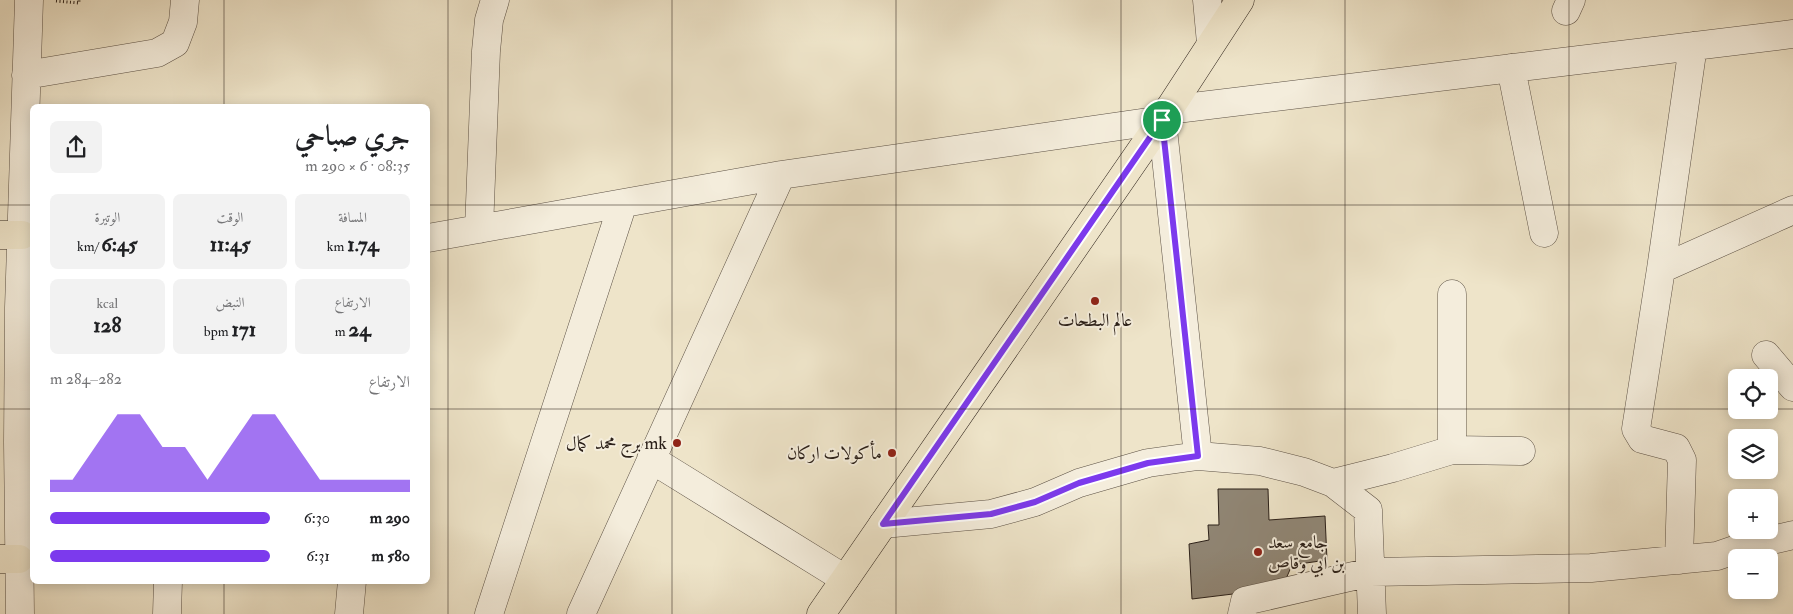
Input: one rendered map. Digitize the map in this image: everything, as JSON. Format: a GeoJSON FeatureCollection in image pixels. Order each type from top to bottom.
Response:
{"type":"FeatureCollection","features":[{"type":"Feature","properties":{"kind":"main road"},"geometry":{"type":"LineString","coordinates":[[821,614],[1165,115],[1240,0]]}},
{"type":"Feature","properties":{"kind":"street"},"geometry":{"type":"LineString","coordinates":[[20,614],[10,559],[25,440],[26,307],[11,235],[26,75],[41,0]]}},
{"type":"Feature","properties":{"kind":"street"},"geometry":{"type":"LineString","coordinates":[[26,75],[157,53],[175,43],[183,22],[185,0]]}},
{"type":"Feature","properties":{"kind":"street"},"geometry":{"type":"LineString","coordinates":[[479,229],[486,51],[489,20],[495,0]]}},
{"type":"Feature","properties":{"kind":"street"},"geometry":{"type":"LineString","coordinates":[[1207,0],[1211,44]]}},
{"type":"Feature","properties":{"kind":"street"},"geometry":{"type":"LineString","coordinates":[[430,238],[780,175],[1165,115],[1511,68],[1793,34]]}},
{"type":"Feature","properties":{"kind":"street"},"geometry":{"type":"LineString","coordinates":[[1679,560],[1682,460],[1676,448],[1642,439],[1636,429],[1693,46]]}},
{"type":"Feature","properties":{"kind":"street"},"geometry":{"type":"LineString","coordinates":[[1511,68],[1544,233]]}},
{"type":"Feature","properties":{"kind":"street"},"geometry":{"type":"LineString","coordinates":[[1165,115],[1198,456]]}},
{"type":"Feature","properties":{"kind":"street"},"geometry":{"type":"LineString","coordinates":[[581,614],[780,175]]}},
{"type":"Feature","properties":{"kind":"street"},"geometry":{"type":"LineString","coordinates":[[490,614],[623,203]]}},
{"type":"Feature","properties":{"kind":"street"},"geometry":{"type":"LineString","coordinates":[[1661,269],[1793,210]]}},
{"type":"Feature","properties":{"kind":"street"},"geometry":{"type":"LineString","coordinates":[[1452,294],[1452,450]]}},
{"type":"Feature","properties":{"kind":"street"},"geometry":{"type":"LineString","coordinates":[[1766,355],[1793,387]]}},
{"type":"Feature","properties":{"kind":"street"},"geometry":{"type":"LineString","coordinates":[[1332,483],[1452,450],[1520,451]]}},
{"type":"Feature","properties":{"kind":"street"},"geometry":{"type":"LineString","coordinates":[[883,524],[991,514],[1035,502],[1079,483],[1148,463],[1198,456],[1260,461],[1304,472],[1332,483],[1368,510],[1372,614]]}},
{"type":"Feature","properties":{"kind":"street"},"geometry":{"type":"LineString","coordinates":[[651,459],[845,579]]}},
{"type":"Feature","properties":{"kind":"street"},"geometry":{"type":"LineString","coordinates":[[1242,614],[1244,601],[1371,572],[1591,568],[1717,556],[1743,547],[1793,535]]}},
{"type":"Feature","properties":{"kind":"street"},"geometry":{"type":"LineString","coordinates":[[167,614],[168,584]]}},
{"type":"Feature","properties":{"kind":"street"},"geometry":{"type":"LineString","coordinates":[[352,584],[352,613]]}},
{"type":"Feature","properties":{"kind":"path"},"geometry":{"type":"LineString","coordinates":[[41,0],[79,2]]}},
{"type":"Feature","properties":{"kind":"building","name":"جامع سعد بن ابي وقاص"},"geometry":{"type":"Polygon","coordinates":[[[1218,489],[1268,489],[1269,520],[1325,516],[1327,560],[1292,565],[1282,588],[1192,599],[1189,544],[1209,540],[1208,525],[1219,525],[1218,489]]]}},
{"type":"Feature","properties":{"kind":"place","name":"عالم البطحات"},"geometry":{"type":"Point","coordinates":[1095,301]}},
{"type":"Feature","properties":{"kind":"place","name":"برج محمد كمال mk"},"geometry":{"type":"Point","coordinates":[677,443]}},
{"type":"Feature","properties":{"kind":"place","name":"مأكولات اركان"},"geometry":{"type":"Point","coordinates":[892,453]}},
{"type":"Feature","properties":{"kind":"place","name":"جامع سعد بن ابي وقاص"},"geometry":{"type":"Point","coordinates":[1258,552]}},
{"type":"Feature","properties":{"kind":"route"},"geometry":{"type":"LineString","coordinates":[[1162,120],[1198,456],[1148,463],[1079,483],[1035,502],[991,514],[883,524],[1162,120]]}}]}
